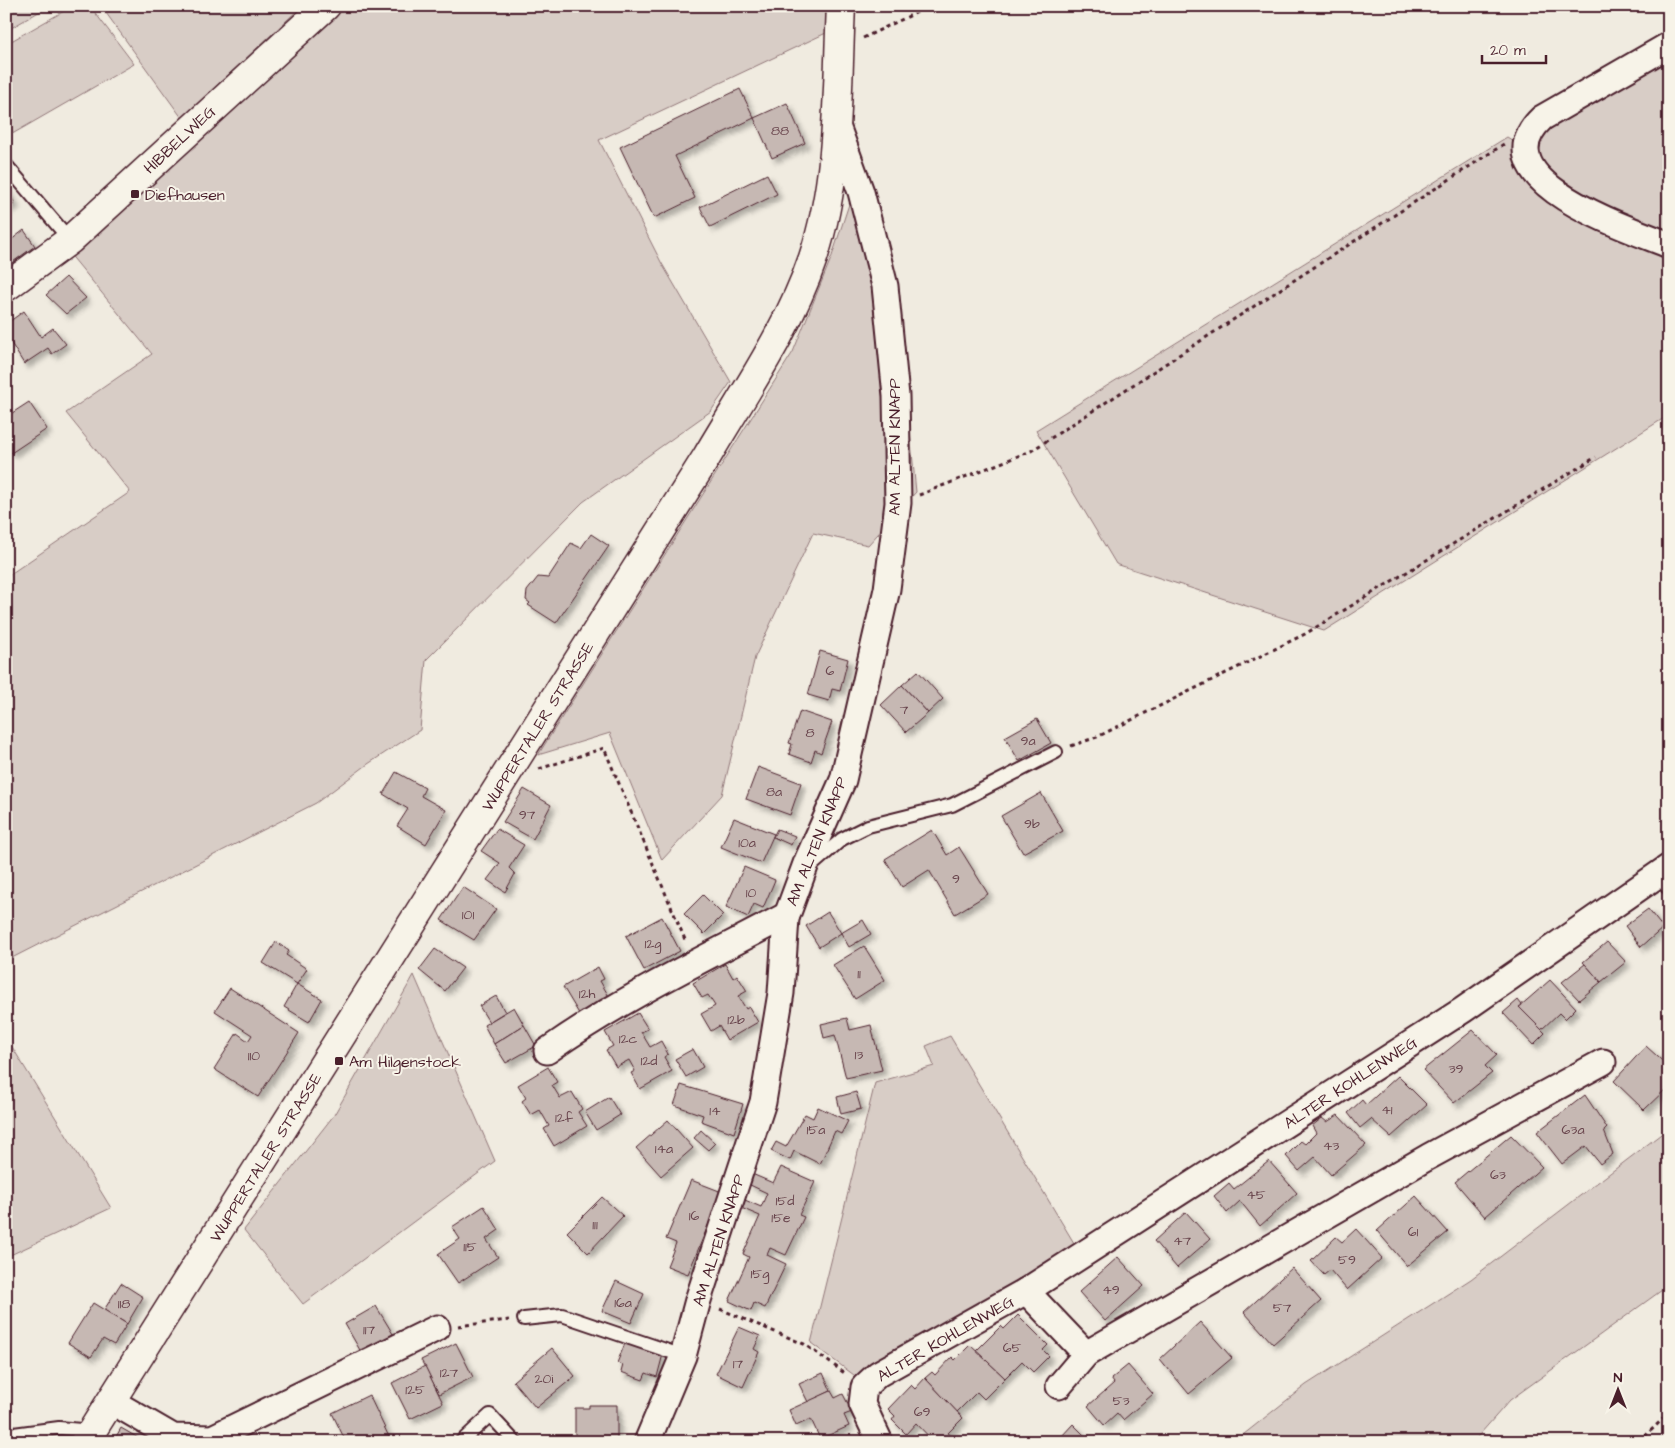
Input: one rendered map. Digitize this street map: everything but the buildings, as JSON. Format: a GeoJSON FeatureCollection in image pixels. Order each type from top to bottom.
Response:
{"type":"FeatureCollection","features":[{"type":"Feature","properties":{"kind":"main road","name":"HIBBELWEG"},"geometry":{"type":"LineString","coordinates":[[6,287],[70,240],[326,6]]}},
{"type":"Feature","properties":{"kind":"main road","name":"WUPPERTALER STRASSE"},"geometry":{"type":"LineString","coordinates":[[89,1437],[706,458],[787,321],[813,258],[827,205],[836,121],[841,6]]}},
{"type":"Feature","properties":{"kind":"street"},"geometry":{"type":"LineString","coordinates":[[1669,44],[1537,122],[1531,128],[1528,136],[1526,156],[1526,161],[1538,177],[1581,209],[1669,245]]}},
{"type":"Feature","properties":{"kind":"street","name":"AM ALTEN KNAPP"},"geometry":{"type":"LineString","coordinates":[[648,1442],[683,1356],[698,1300],[763,1102],[781,993],[787,915],[802,874],[843,780],[887,589],[898,503],[896,396],[885,286],[861,192],[841,141],[836,121]]}},
{"type":"Feature","properties":{"kind":"street","name":"ALTER KOHLENWEG"},"geometry":{"type":"LineString","coordinates":[[880,1442],[862,1404],[864,1387],[878,1374],[1026,1291],[1463,1010],[1665,877]]}},
{"type":"Feature","properties":{"kind":"street","name":"AM ALTEN KNAPP"},"geometry":{"type":"LineString","coordinates":[[546,1051],[569,1035],[787,915]]}},
{"type":"Feature","properties":{"kind":"street"},"geometry":{"type":"LineString","coordinates":[[1059,1386],[1086,1354],[1428,1157],[1603,1062]]}},
{"type":"Feature","properties":{"kind":"street","name":"ALTER KOHLENWEG"},"geometry":{"type":"LineString","coordinates":[[1026,1291],[1086,1354]]}},
{"type":"Feature","properties":{"kind":"street"},"geometry":{"type":"LineString","coordinates":[[111,1401],[174,1437],[212,1438],[438,1328]]}},
{"type":"Feature","properties":{"kind":"lane"},"geometry":{"type":"LineString","coordinates":[[6,165],[70,240]]}},
{"type":"Feature","properties":{"kind":"lane"},"geometry":{"type":"LineString","coordinates":[[802,874],[842,839],[868,826],[952,806],[1056,752]]}},
{"type":"Feature","properties":{"kind":"lane"},"geometry":{"type":"LineString","coordinates":[[524,1319],[562,1315],[683,1356]]}},
{"type":"Feature","properties":{"kind":"lane"},"geometry":{"type":"LineString","coordinates":[[461,1442],[490,1416],[515,1442]]}},
{"type":"Feature","properties":{"kind":"lane"},"geometry":{"type":"LineString","coordinates":[[6,1435],[59,1428],[89,1437]]}},
{"type":"Feature","properties":{"kind":"path"},"geometry":{"type":"LineString","coordinates":[[839,43],[865,38],[930,6]]}},
{"type":"Feature","properties":{"kind":"path"},"geometry":{"type":"LineString","coordinates":[[898,503],[1031,451],[1537,122]]}},
{"type":"Feature","properties":{"kind":"path"},"geometry":{"type":"LineString","coordinates":[[1056,752],[1097,736],[1305,634],[1596,457]]}},
{"type":"Feature","properties":{"kind":"path"},"geometry":{"type":"LineString","coordinates":[[502,781],[604,748],[695,964]]}},
{"type":"Feature","properties":{"kind":"path"},"geometry":{"type":"LineString","coordinates":[[698,1300],[804,1344],[864,1387]]}},
{"type":"Feature","properties":{"kind":"path"},"geometry":{"type":"LineString","coordinates":[[438,1328],[524,1319]]}},
{"type":"Feature","properties":{"kind":"path"},"geometry":{"type":"LineString","coordinates":[[1639,1442],[1669,1413]]}},
{"type":"Feature","properties":{"kind":"shaded area"},"geometry":{"type":"Polygon","coordinates":[[[6,6],[49,6],[6,31],[6,6]]]}},
{"type":"Feature","properties":{"kind":"shaded area"},"geometry":{"type":"Polygon","coordinates":[[[73,6],[90,6],[134,64],[14,133],[6,123],[6,44],[73,6]]]}},
{"type":"Feature","properties":{"kind":"shaded area"},"geometry":{"type":"Polygon","coordinates":[[[101,6],[300,6],[301,7],[182,118],[101,6]]]}},
{"type":"Feature","properties":{"kind":"shaded area"},"geometry":{"type":"Polygon","coordinates":[[[343,6],[828,6],[826,33],[599,140],[661,262],[731,382],[711,411],[583,502],[426,660],[420,730],[368,764],[316,803],[6,961],[6,577],[130,492],[66,413],[152,354],[69,253],[343,6]]]}},
{"type":"Feature","properties":{"kind":"shaded area"},"geometry":{"type":"Polygon","coordinates":[[[1669,48],[1669,415],[1324,631],[1116,564],[1036,430],[1507,137],[1526,149],[1532,138],[1669,48]]]}},
{"type":"Feature","properties":{"kind":"shaded area"},"geometry":{"type":"Polygon","coordinates":[[[851,198],[855,204],[868,271],[880,315],[905,383],[916,492],[868,545],[813,533],[755,657],[722,795],[662,860],[610,733],[538,755],[793,352],[832,256],[851,198]]]}},
{"type":"Feature","properties":{"kind":"shaded area"},"geometry":{"type":"Polygon","coordinates":[[[414,975],[495,1161],[303,1304],[244,1230],[334,1115],[414,975]]]}},
{"type":"Feature","properties":{"kind":"shaded area"},"geometry":{"type":"Polygon","coordinates":[[[950,1036],[1080,1253],[862,1381],[811,1343],[875,1083],[934,1066],[926,1046],[950,1036]]]}},
{"type":"Feature","properties":{"kind":"shaded area"},"geometry":{"type":"Polygon","coordinates":[[[6,1037],[111,1208],[6,1257],[6,1037]]]}},
{"type":"Feature","properties":{"kind":"shaded area"},"geometry":{"type":"Polygon","coordinates":[[[1669,1128],[1669,1285],[1510,1400],[1473,1442],[1234,1442],[1306,1385],[1471,1279],[1669,1128]]]}},
{"type":"Feature","properties":{"kind":"place","name":"Diefhausen"},"geometry":{"type":"Point","coordinates":[135,194]}},
{"type":"Feature","properties":{"kind":"place","name":"Am Hilgenstock"},"geometry":{"type":"Point","coordinates":[339,1061]}}]}
